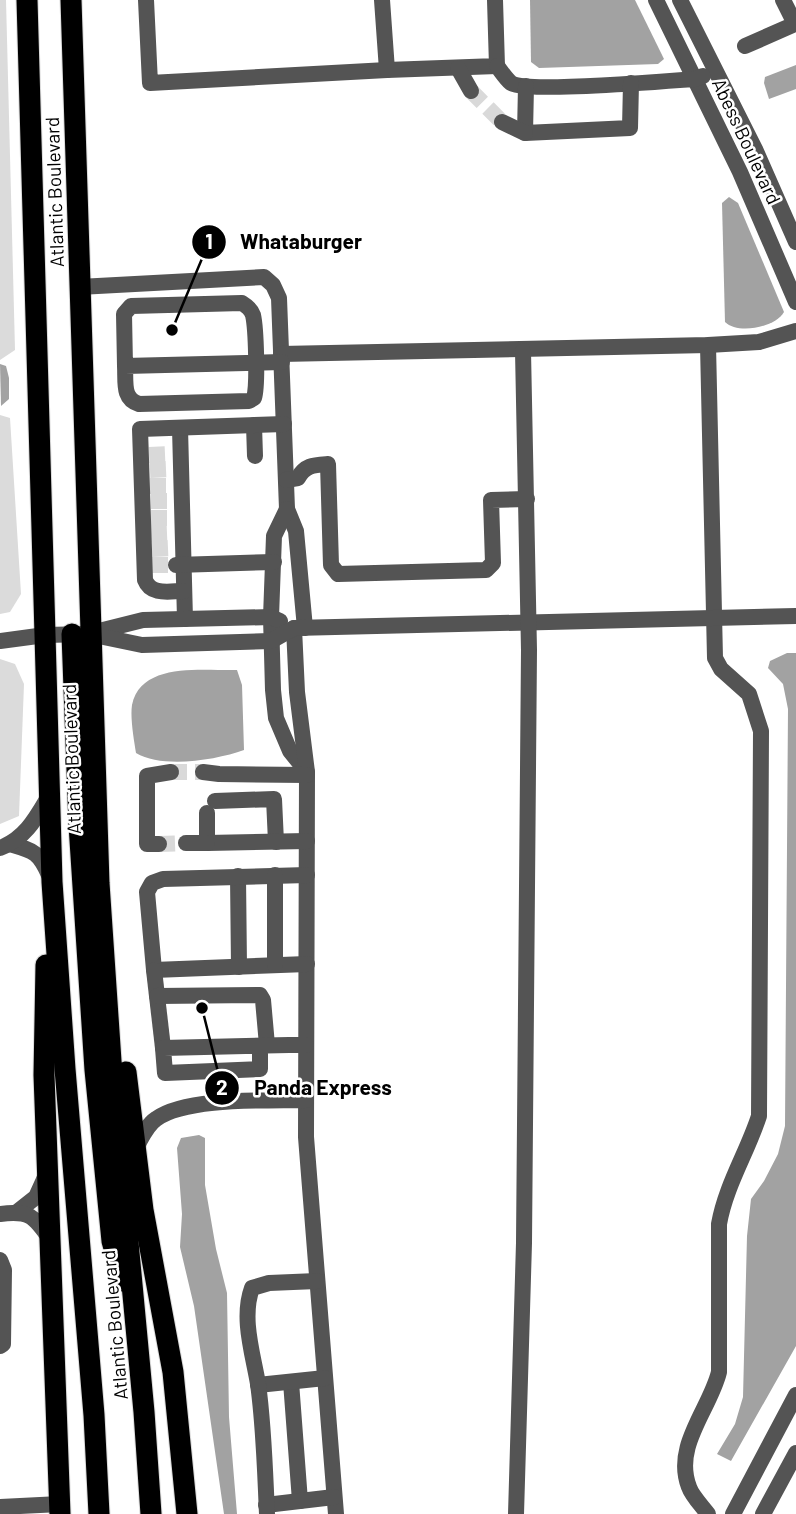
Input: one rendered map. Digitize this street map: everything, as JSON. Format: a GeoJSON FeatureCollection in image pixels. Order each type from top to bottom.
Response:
{"type":"FeatureCollection","features":[{"type":"Feature","properties":{"kind":"highway","name":"Atlantic Boulevard"},"geometry":{"type":"LineString","coordinates":[[27,0],[52,882],[94,1415],[99,1514]]}},
{"type":"Feature","properties":{"kind":"highway","name":"Atlantic Boulevard"},"geometry":{"type":"LineString","coordinates":[[71,0],[79,287],[81,634],[111,1061],[138,1337],[151,1514]]}},
{"type":"Feature","properties":{"kind":"highway"},"geometry":{"type":"LineString","coordinates":[[81,634],[79,825],[96,1083],[112,1241],[138,1337]]}},
{"type":"Feature","properties":{"kind":"highway"},"geometry":{"type":"LineString","coordinates":[[52,882],[45,981],[44,1048],[60,1509]]}},
{"type":"Feature","properties":{"kind":"highway"},"geometry":{"type":"LineString","coordinates":[[99,883],[137,1146],[145,1222],[173,1372],[187,1514]]}},
{"type":"Feature","properties":{"kind":"street"},"geometry":{"type":"LineString","coordinates":[[146,0],[150,83],[497,66]]}},
{"type":"Feature","properties":{"kind":"street"},"geometry":{"type":"LineString","coordinates":[[382,0],[387,70]]}},
{"type":"Feature","properties":{"kind":"street"},"geometry":{"type":"LineString","coordinates":[[495,0],[497,66],[511,83],[526,86],[695,79],[715,70]]}},
{"type":"Feature","properties":{"kind":"street","name":"Abess Boulevard"},"geometry":{"type":"LineString","coordinates":[[656,0],[740,172],[796,302]]}},
{"type":"Feature","properties":{"kind":"street","name":"Abess Boulevard"},"geometry":{"type":"LineString","coordinates":[[680,0],[755,149],[796,243]]}},
{"type":"Feature","properties":{"kind":"street"},"geometry":{"type":"LineString","coordinates":[[745,46],[796,23],[783,0]]}},
{"type":"Feature","properties":{"kind":"street"},"geometry":{"type":"LineString","coordinates":[[458,68],[471,91]]}},
{"type":"Feature","properties":{"kind":"street"},"geometry":{"type":"LineString","coordinates":[[502,122],[525,133],[630,128],[631,83]]}},
{"type":"Feature","properties":{"kind":"street"},"geometry":{"type":"LineString","coordinates":[[525,133],[526,86]]}},
{"type":"Feature","properties":{"kind":"street"},"geometry":{"type":"LineString","coordinates":[[79,287],[264,277],[273,285],[279,299],[287,509],[296,531],[299,628],[294,665],[307,773],[306,1137],[335,1506],[300,1501],[267,1509],[258,1385],[247,1301],[252,1288],[269,1283],[317,1281]]}},
{"type":"Feature","properties":{"kind":"street"},"geometry":{"type":"LineString","coordinates":[[242,303],[248,306],[253,314],[256,363],[254,398],[248,401],[139,404],[131,401],[127,394],[124,314],[131,306],[242,303]]}},
{"type":"Feature","properties":{"kind":"street"},"geometry":{"type":"LineString","coordinates":[[124,314],[237,311],[243,315],[247,353],[256,363]]}},
{"type":"Feature","properties":{"kind":"street"},"geometry":{"type":"LineString","coordinates":[[125,366],[256,363],[282,358],[708,345],[759,342],[796,331]]}},
{"type":"Feature","properties":{"kind":"street"},"geometry":{"type":"LineString","coordinates":[[708,345],[715,658],[721,669],[750,694],[761,731],[759,1116],[750,1144],[723,1200],[719,1223],[719,1372],[715,1388],[691,1436],[685,1469],[689,1488],[708,1514]]}},
{"type":"Feature","properties":{"kind":"street"},"geometry":{"type":"LineString","coordinates":[[516,1514],[524,1242],[529,621],[523,351]]}},
{"type":"Feature","properties":{"kind":"street"},"geometry":{"type":"LineString","coordinates":[[139,404],[147,510],[145,580],[147,587],[153,591],[184,591]]}},
{"type":"Feature","properties":{"kind":"street"},"geometry":{"type":"LineString","coordinates":[[254,425],[255,456]]}},
{"type":"Feature","properties":{"kind":"street"},"geometry":{"type":"LineString","coordinates":[[140,429],[284,425]]}},
{"type":"Feature","properties":{"kind":"street"},"geometry":{"type":"LineString","coordinates":[[180,428],[177,477],[185,619]]}},
{"type":"Feature","properties":{"kind":"street"},"geometry":{"type":"LineString","coordinates":[[286,480],[298,478],[305,468],[311,465],[328,464],[331,565],[338,574],[486,570],[493,564],[491,500],[527,499]]}},
{"type":"Feature","properties":{"kind":"street"},"geometry":{"type":"LineString","coordinates":[[287,509],[274,536],[271,641],[276,718],[290,751],[307,773]]}},
{"type":"Feature","properties":{"kind":"street"},"geometry":{"type":"LineString","coordinates":[[179,541],[274,562]]}},
{"type":"Feature","properties":{"kind":"street"},"geometry":{"type":"LineString","coordinates":[[81,634],[142,645],[271,641],[299,628],[796,616]]}},
{"type":"Feature","properties":{"kind":"street"},"geometry":{"type":"LineString","coordinates":[[0,641],[45,635],[81,634],[143,621],[185,619],[271,617],[299,628]]}},
{"type":"Feature","properties":{"kind":"street"},"geometry":{"type":"LineString","coordinates":[[208,775],[307,773]]}},
{"type":"Feature","properties":{"kind":"street"},"geometry":{"type":"LineString","coordinates":[[159,844],[147,844],[147,776],[167,776]]}},
{"type":"Feature","properties":{"kind":"street"},"geometry":{"type":"LineString","coordinates":[[5,846],[31,827],[48,796]]}},
{"type":"Feature","properties":{"kind":"street"},"geometry":{"type":"LineString","coordinates":[[207,843],[211,807],[274,799],[276,842]]}},
{"type":"Feature","properties":{"kind":"street"},"geometry":{"type":"LineString","coordinates":[[186,843],[307,841]]}},
{"type":"Feature","properties":{"kind":"street"},"geometry":{"type":"LineString","coordinates":[[5,846],[34,851],[43,861],[52,882]]}},
{"type":"Feature","properties":{"kind":"street"},"geometry":{"type":"LineString","coordinates":[[157,996],[260,995],[263,1000],[263,1045],[260,1069],[165,1073],[154,970],[147,892],[152,883],[170,878],[307,874]]}},
{"type":"Feature","properties":{"kind":"street"},"geometry":{"type":"LineString","coordinates":[[275,875],[275,965]]}},
{"type":"Feature","properties":{"kind":"street"},"geometry":{"type":"LineString","coordinates":[[231,967],[238,876]]}},
{"type":"Feature","properties":{"kind":"street"},"geometry":{"type":"LineString","coordinates":[[170,878],[157,891],[162,955],[165,960],[204,961],[231,967]]}},
{"type":"Feature","properties":{"kind":"street"},"geometry":{"type":"LineString","coordinates":[[154,970],[307,964]]}},
{"type":"Feature","properties":{"kind":"street"},"geometry":{"type":"LineString","coordinates":[[163,1048],[306,1045]]}},
{"type":"Feature","properties":{"kind":"street"},"geometry":{"type":"LineString","coordinates":[[137,1146],[152,1121],[176,1110],[201,1105],[306,1100]]}},
{"type":"Feature","properties":{"kind":"street"},"geometry":{"type":"LineString","coordinates":[[17,1212],[36,1197],[48,1173]]}},
{"type":"Feature","properties":{"kind":"street"},"geometry":{"type":"LineString","coordinates":[[0,1214],[17,1212],[36,1219],[50,1239]]}},
{"type":"Feature","properties":{"kind":"street"},"geometry":{"type":"LineString","coordinates":[[0,1262],[5,1270],[3,1343],[0,1346]]}},
{"type":"Feature","properties":{"kind":"street"},"geometry":{"type":"LineString","coordinates":[[258,1385],[325,1378]]}},
{"type":"Feature","properties":{"kind":"street"},"geometry":{"type":"LineString","coordinates":[[291,1382],[300,1501]]}},
{"type":"Feature","properties":{"kind":"street"},"geometry":{"type":"LineString","coordinates":[[733,1514],[796,1395]]}},
{"type":"Feature","properties":{"kind":"street"},"geometry":{"type":"LineString","coordinates":[[762,1514],[796,1453]]}},
{"type":"Feature","properties":{"kind":"street"},"geometry":{"type":"LineString","coordinates":[[0,1507],[60,1509]]}},
{"type":"Feature","properties":{"kind":"shaded area"},"geometry":{"type":"Polygon","coordinates":[[[0,0],[6,0],[15,350],[0,360],[0,0]]]}},
{"type":"Feature","properties":{"kind":"shaded area"},"geometry":{"type":"Polygon","coordinates":[[[530,0],[635,0],[664,59],[658,64],[539,68],[531,62],[530,0]]]}},
{"type":"Feature","properties":{"kind":"shaded area"},"geometry":{"type":"Polygon","coordinates":[[[796,65],[796,89],[769,99],[765,77],[796,65]]]}},
{"type":"Feature","properties":{"kind":"shaded area"},"geometry":{"type":"Polygon","coordinates":[[[729,197],[738,203],[784,312],[773,322],[756,328],[739,328],[725,322],[722,203],[729,197]]]}},
{"type":"Feature","properties":{"kind":"shaded area"},"geometry":{"type":"Polygon","coordinates":[[[0,364],[6,366],[9,378],[9,399],[1,406],[0,364]]]}},
{"type":"Feature","properties":{"kind":"shaded area"},"geometry":{"type":"Polygon","coordinates":[[[0,415],[10,418],[21,594],[10,612],[0,614],[0,415]]]}},
{"type":"Feature","properties":{"kind":"shaded area"},"geometry":{"type":"Polygon","coordinates":[[[787,653],[796,653],[796,1346],[731,1461],[717,1454],[735,1424],[743,1397],[747,1236],[751,1199],[778,1154],[785,1126],[788,709],[783,684],[768,668],[770,661],[787,653]]]}},
{"type":"Feature","properties":{"kind":"shaded area"},"geometry":{"type":"Polygon","coordinates":[[[0,659],[15,664],[24,684],[19,816],[0,824],[0,659]]]}},
{"type":"Feature","properties":{"kind":"shaded area"},"geometry":{"type":"Polygon","coordinates":[[[237,670],[242,685],[244,750],[205,760],[175,762],[147,758],[136,753],[132,705],[138,691],[148,681],[176,671],[237,670]]]}},
{"type":"Feature","properties":{"kind":"shaded area"},"geometry":{"type":"Polygon","coordinates":[[[199,1135],[205,1138],[205,1185],[227,1293],[229,1417],[237,1514],[224,1514],[194,1306],[180,1247],[182,1214],[177,1148],[181,1138],[199,1135]]]}},
{"type":"Feature","properties":{"kind":"tunnel"},"geometry":{"type":"LineString","coordinates":[[471,91],[502,122]]}},
{"type":"Feature","properties":{"kind":"tunnel"},"geometry":{"type":"LineString","coordinates":[[149,455],[172,454]]}},
{"type":"Feature","properties":{"kind":"tunnel"},"geometry":{"type":"LineString","coordinates":[[150,470],[172,469]]}},
{"type":"Feature","properties":{"kind":"tunnel"},"geometry":{"type":"LineString","coordinates":[[150,486],[173,486]]}},
{"type":"Feature","properties":{"kind":"tunnel"},"geometry":{"type":"LineString","coordinates":[[151,501],[174,501]]}},
{"type":"Feature","properties":{"kind":"tunnel"},"geometry":{"type":"LineString","coordinates":[[151,518],[174,518]]}},
{"type":"Feature","properties":{"kind":"tunnel"},"geometry":{"type":"LineString","coordinates":[[151,534],[175,533]]}},
{"type":"Feature","properties":{"kind":"tunnel"},"geometry":{"type":"LineString","coordinates":[[152,549],[175,548]]}},
{"type":"Feature","properties":{"kind":"tunnel"},"geometry":{"type":"LineString","coordinates":[[152,565],[176,565]]}},
{"type":"Feature","properties":{"kind":"tunnel"},"geometry":{"type":"LineString","coordinates":[[171,772],[203,772]]}},
{"type":"Feature","properties":{"kind":"tunnel"},"geometry":{"type":"LineString","coordinates":[[159,844],[186,843]]}},
{"type":"Feature","properties":{"kind":"place","name":"Whataburger"},"geometry":{"type":"Point","coordinates":[172,330]}},
{"type":"Feature","properties":{"kind":"place","name":"Panda Express"},"geometry":{"type":"Point","coordinates":[202,1008]}}]}
